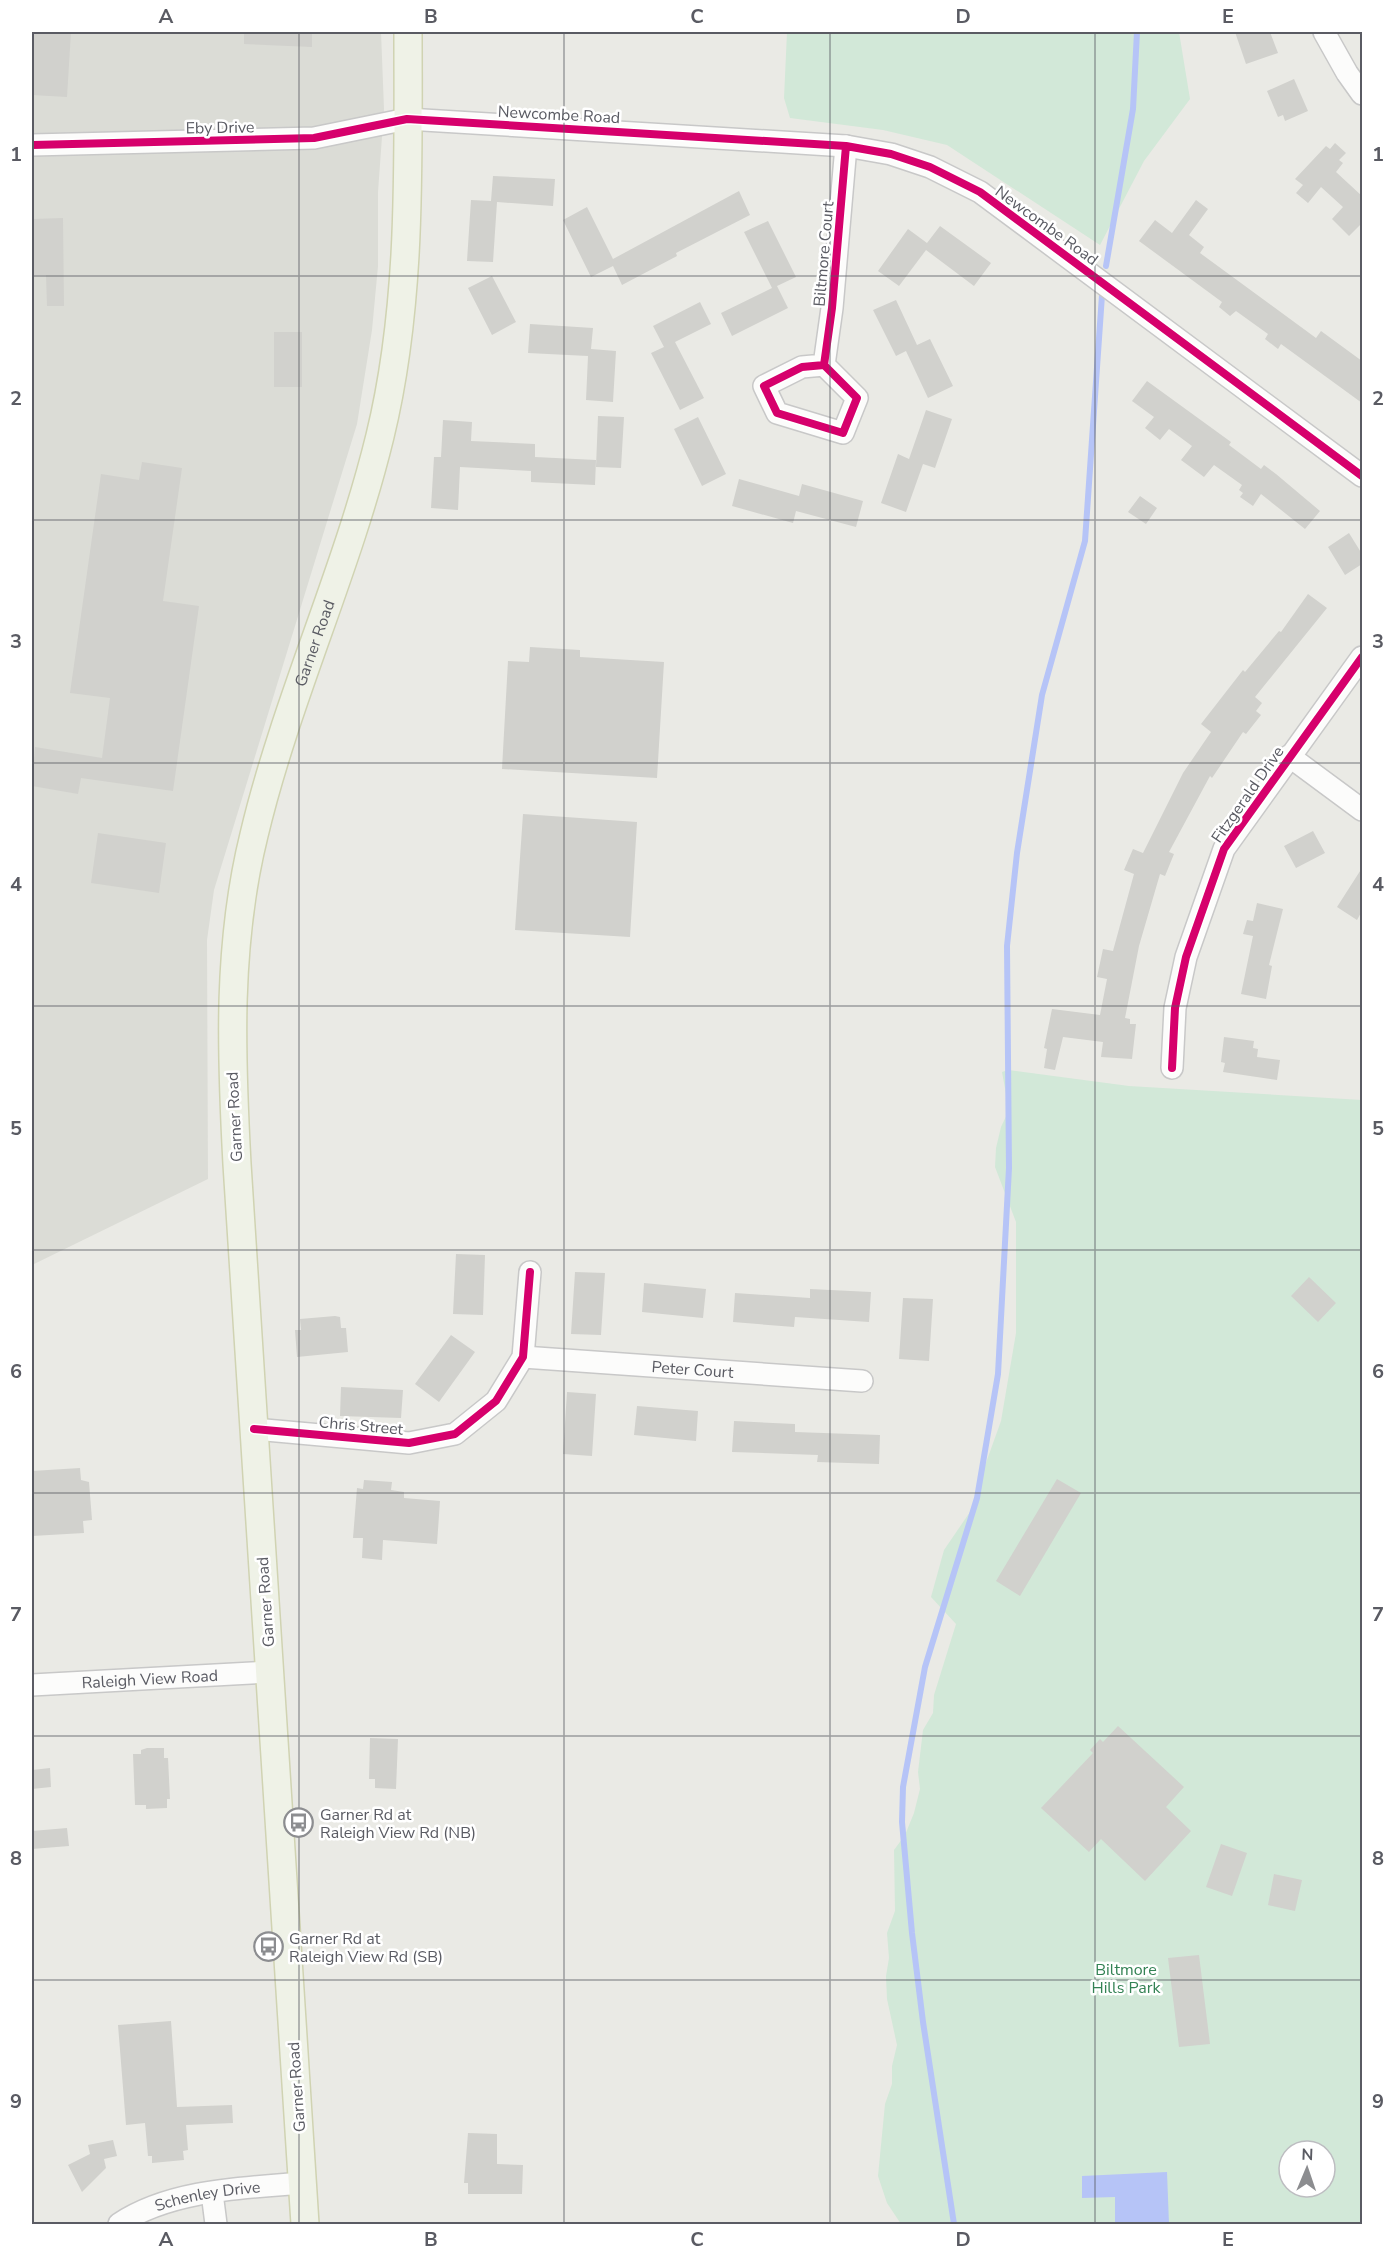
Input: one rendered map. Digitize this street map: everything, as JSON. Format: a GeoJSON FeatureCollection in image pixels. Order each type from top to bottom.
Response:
{"type":"FeatureCollection","features":[{"type":"Feature","properties":{"kind":"main road","name":"Garner Road"},"geometry":{"type":"LineString","coordinates":[[305,2224],[231,1049],[232,975],[240,907],[254,835],[357,516],[381,434],[399,333],[403,289],[408,32]]}},
{"type":"Feature","properties":{"kind":"street"},"geometry":{"type":"LineString","coordinates":[[1324,32],[1347,73],[1362,94]]}},
{"type":"Feature","properties":{"kind":"street","name":"Eby Drive"},"geometry":{"type":"LineString","coordinates":[[32,145],[314,138],[407,119]]}},
{"type":"Feature","properties":{"kind":"street","name":"Newcombe Road"},"geometry":{"type":"LineString","coordinates":[[407,119],[846,146],[891,154],[930,167],[980,192],[1362,476]]}},
{"type":"Feature","properties":{"kind":"street","name":"Biltmore Court"},"geometry":{"type":"LineString","coordinates":[[824,364],[832,308],[846,146]]}},
{"type":"Feature","properties":{"kind":"street","name":"Fitzgerald Drive"},"geometry":{"type":"LineString","coordinates":[[1172,1068],[1175,1008],[1186,957],[1204,899],[1224,849],[1362,657]]}},
{"type":"Feature","properties":{"kind":"street"},"geometry":{"type":"LineString","coordinates":[[1289,756],[1362,810]]}},
{"type":"Feature","properties":{"kind":"street","name":"Chris Street"},"geometry":{"type":"LineString","coordinates":[[254,1429],[409,1443],[455,1434],[496,1401],[523,1357],[530,1272]]}},
{"type":"Feature","properties":{"kind":"street","name":"Peter Court"},"geometry":{"type":"LineString","coordinates":[[523,1357],[862,1381]]}},
{"type":"Feature","properties":{"kind":"street","name":"Raleigh View Road"},"geometry":{"type":"LineString","coordinates":[[32,1685],[269,1672]]}},
{"type":"Feature","properties":{"kind":"street","name":"Schenley Drive"},"geometry":{"type":"LineString","coordinates":[[119,2224],[144,2210],[175,2200],[212,2193],[303,2183]]}},
{"type":"Feature","properties":{"kind":"street"},"geometry":{"type":"LineString","coordinates":[[212,2193],[216,2224]]}},
{"type":"Feature","properties":{"kind":"shaded area"},"geometry":{"type":"Polygon","coordinates":[[[32,32],[381,32],[384,109],[378,192],[378,266],[372,330],[357,424],[214,890],[207,940],[208,1179],[32,1265],[32,32]]]}},
{"type":"Feature","properties":{"kind":"green space"},"geometry":{"type":"Polygon","coordinates":[[[787,32],[1179,32],[1190,99],[1144,161],[1100,245],[947,145],[883,130],[790,118],[784,98],[787,32]]]}},
{"type":"Feature","properties":{"kind":"green space","name":"Biltmore Hills Park"},"geometry":{"type":"Polygon","coordinates":[[[1008,1070],[1129,1086],[1362,1100],[1362,2224],[901,2224],[887,2203],[878,2176],[885,2104],[892,2084],[892,2066],[897,2045],[887,1999],[886,1976],[889,1958],[887,1933],[895,1911],[894,1850],[905,1835],[914,1813],[920,1789],[918,1772],[923,1730],[933,1713],[934,1695],[956,1624],[931,1597],[944,1550],[972,1509],[978,1485],[1001,1421],[1016,1333],[1016,1222],[995,1167],[996,1148],[1001,1127],[1009,1110],[1002,1072],[1008,1070]]]}},
{"type":"Feature","properties":{"kind":"water"},"geometry":{"type":"Polygon","coordinates":[[[1167,2172],[1169,2224],[1115,2224],[1115,2197],[1082,2198],[1082,2176],[1167,2172]]]}},
{"type":"Feature","properties":{"kind":"building"},"geometry":{"type":"Polygon","coordinates":[[[32,32],[71,32],[67,97],[32,95],[32,32]]]}},
{"type":"Feature","properties":{"kind":"building"},"geometry":{"type":"Polygon","coordinates":[[[244,32],[312,32],[312,47],[244,44],[244,32]]]}},
{"type":"Feature","properties":{"kind":"building"},"geometry":{"type":"Polygon","coordinates":[[[1235,32],[1270,32],[1278,53],[1246,64],[1235,32]]]}},
{"type":"Feature","properties":{"kind":"building"},"geometry":{"type":"Polygon","coordinates":[[[1294,79],[1308,111],[1285,121],[1283,115],[1278,117],[1267,91],[1294,79]]]}},
{"type":"Feature","properties":{"kind":"building"},"geometry":{"type":"Polygon","coordinates":[[[1335,143],[1346,153],[1339,160],[1343,163],[1336,172],[1362,196],[1362,223],[1349,236],[1332,219],[1343,207],[1321,187],[1308,203],[1296,193],[1303,185],[1295,179],[1326,146],[1330,149],[1335,143]]]}},
{"type":"Feature","properties":{"kind":"building"},"geometry":{"type":"Polygon","coordinates":[[[493,176],[555,179],[553,206],[497,202],[493,262],[467,261],[471,200],[491,201],[493,176]]]}},
{"type":"Feature","properties":{"kind":"building"},"geometry":{"type":"Polygon","coordinates":[[[739,191],[750,215],[676,253],[677,256],[622,285],[613,266],[591,277],[563,220],[587,207],[613,259],[739,191]]]}},
{"type":"Feature","properties":{"kind":"building"},"geometry":{"type":"Polygon","coordinates":[[[1196,200],[1208,209],[1189,235],[1204,247],[1200,253],[1316,338],[1321,331],[1362,361],[1362,403],[1281,344],[1278,349],[1265,339],[1268,334],[1236,311],[1230,316],[1219,307],[1222,302],[1139,241],[1155,220],[1172,233],[1196,200]]]}},
{"type":"Feature","properties":{"kind":"building"},"geometry":{"type":"Polygon","coordinates":[[[63,218],[64,306],[47,306],[46,275],[32,275],[32,219],[63,218]]]}},
{"type":"Feature","properties":{"kind":"building"},"geometry":{"type":"Polygon","coordinates":[[[768,221],[796,277],[777,286],[788,308],[732,336],[721,313],[772,288],[744,232],[768,221]]]}},
{"type":"Feature","properties":{"kind":"building"},"geometry":{"type":"Polygon","coordinates":[[[940,226],[991,263],[974,286],[926,250],[899,286],[878,271],[908,229],[927,243],[940,226]]]}},
{"type":"Feature","properties":{"kind":"building"},"geometry":{"type":"Polygon","coordinates":[[[492,276],[516,322],[492,335],[468,288],[492,276]]]}},
{"type":"Feature","properties":{"kind":"building"},"geometry":{"type":"Polygon","coordinates":[[[896,300],[917,345],[930,339],[953,386],[928,398],[906,351],[896,356],[873,310],[896,300]]]}},
{"type":"Feature","properties":{"kind":"building"},"geometry":{"type":"Polygon","coordinates":[[[700,302],[711,324],[675,342],[704,398],[680,410],[651,353],[664,347],[653,326],[700,302]]]}},
{"type":"Feature","properties":{"kind":"building"},"geometry":{"type":"Polygon","coordinates":[[[530,324],[593,328],[591,349],[616,351],[613,402],[586,400],[588,356],[528,353],[530,324]]]}},
{"type":"Feature","properties":{"kind":"building"},"geometry":{"type":"Polygon","coordinates":[[[274,332],[302,332],[302,387],[274,387],[274,332]]]}},
{"type":"Feature","properties":{"kind":"building"},"geometry":{"type":"Polygon","coordinates":[[[1147,381],[1231,442],[1229,445],[1261,469],[1264,465],[1276,474],[1320,511],[1305,529],[1261,494],[1253,506],[1240,497],[1243,493],[1239,490],[1242,485],[1214,465],[1204,477],[1181,460],[1192,446],[1169,429],[1160,440],[1145,428],[1154,417],[1132,401],[1147,381]]]}},
{"type":"Feature","properties":{"kind":"building"},"geometry":{"type":"Polygon","coordinates":[[[926,410],[952,419],[935,468],[923,464],[906,512],[881,503],[898,454],[909,459],[926,410]]]}},
{"type":"Feature","properties":{"kind":"building"},"geometry":{"type":"Polygon","coordinates":[[[598,416],[624,417],[621,468],[596,467],[598,416]]]}},
{"type":"Feature","properties":{"kind":"building"},"geometry":{"type":"Polygon","coordinates":[[[698,417],[726,474],[702,486],[674,429],[698,417]]]}},
{"type":"Feature","properties":{"kind":"building"},"geometry":{"type":"Polygon","coordinates":[[[443,420],[472,422],[471,441],[535,444],[535,457],[596,460],[595,485],[531,482],[531,471],[460,467],[458,510],[431,508],[434,457],[441,457],[443,420]]]}},
{"type":"Feature","properties":{"kind":"building"},"geometry":{"type":"Polygon","coordinates":[[[142,462],[182,468],[163,601],[199,606],[173,791],[81,778],[78,794],[32,786],[35,747],[102,758],[110,698],[70,693],[101,474],[139,480],[142,462]]]}},
{"type":"Feature","properties":{"kind":"building"},"geometry":{"type":"Polygon","coordinates":[[[739,479],[799,496],[802,484],[863,501],[856,527],[796,511],[793,523],[732,506],[739,479]]]}},
{"type":"Feature","properties":{"kind":"building"},"geometry":{"type":"Polygon","coordinates":[[[1140,496],[1157,508],[1146,524],[1128,512],[1140,496]]]}},
{"type":"Feature","properties":{"kind":"building"},"geometry":{"type":"Polygon","coordinates":[[[1349,533],[1362,554],[1362,564],[1345,575],[1328,547],[1349,533]]]}},
{"type":"Feature","properties":{"kind":"building"},"geometry":{"type":"Polygon","coordinates":[[[1308,594],[1327,608],[1255,697],[1262,703],[1256,711],[1261,715],[1246,734],[1243,732],[1212,778],[1210,776],[1169,852],[1174,854],[1165,876],[1160,874],[1139,946],[1125,1018],[1130,1019],[1130,1024],[1136,1024],[1132,1059],[1101,1057],[1103,1042],[1063,1037],[1055,1070],[1044,1068],[1047,1049],[1044,1048],[1052,1009],[1100,1015],[1107,979],[1097,977],[1103,949],[1113,951],[1134,874],[1124,870],[1133,849],[1143,853],[1183,773],[1211,732],[1201,724],[1243,670],[1245,672],[1279,631],[1281,632],[1308,594]]]}},
{"type":"Feature","properties":{"kind":"building"},"geometry":{"type":"Polygon","coordinates":[[[530,647],[580,650],[580,657],[664,662],[657,778],[502,769],[508,661],[529,662],[530,647]]]}},
{"type":"Feature","properties":{"kind":"building"},"geometry":{"type":"Polygon","coordinates":[[[523,814],[637,822],[630,937],[515,930],[523,814]]]}},
{"type":"Feature","properties":{"kind":"building"},"geometry":{"type":"Polygon","coordinates":[[[1313,831],[1325,853],[1296,868],[1284,846],[1313,831]]]}},
{"type":"Feature","properties":{"kind":"building"},"geometry":{"type":"Polygon","coordinates":[[[98,833],[166,843],[159,893],[91,883],[98,833]]]}},
{"type":"Feature","properties":{"kind":"building"},"geometry":{"type":"Polygon","coordinates":[[[1362,868],[1362,911],[1357,920],[1337,907],[1362,868]]]}},
{"type":"Feature","properties":{"kind":"building"},"geometry":{"type":"Polygon","coordinates":[[[1257,903],[1283,909],[1269,965],[1272,966],[1266,999],[1241,994],[1253,936],[1243,934],[1247,920],[1253,921],[1257,903]]]}},
{"type":"Feature","properties":{"kind":"building"},"geometry":{"type":"Polygon","coordinates":[[[1224,1037],[1254,1041],[1253,1048],[1258,1049],[1257,1057],[1280,1060],[1277,1080],[1223,1072],[1225,1063],[1221,1062],[1224,1037]]]}},
{"type":"Feature","properties":{"kind":"building"},"geometry":{"type":"Polygon","coordinates":[[[456,1254],[485,1255],[483,1315],[453,1314],[456,1254]]]}},
{"type":"Feature","properties":{"kind":"building"},"geometry":{"type":"Polygon","coordinates":[[[575,1272],[605,1273],[601,1335],[571,1334],[575,1272]]]}},
{"type":"Feature","properties":{"kind":"building"},"geometry":{"type":"Polygon","coordinates":[[[1309,1277],[1336,1303],[1318,1322],[1291,1296],[1309,1277]]]}},
{"type":"Feature","properties":{"kind":"building"},"geometry":{"type":"Polygon","coordinates":[[[644,1283],[706,1289],[703,1318],[642,1312],[644,1283]]]}},
{"type":"Feature","properties":{"kind":"building"},"geometry":{"type":"Polygon","coordinates":[[[810,1289],[871,1292],[869,1322],[795,1317],[794,1327],[733,1322],[735,1293],[810,1298],[810,1289]]]}},
{"type":"Feature","properties":{"kind":"building"},"geometry":{"type":"Polygon","coordinates":[[[903,1298],[933,1299],[929,1361],[899,1359],[903,1298]]]}},
{"type":"Feature","properties":{"kind":"building"},"geometry":{"type":"Polygon","coordinates":[[[340,1317],[341,1328],[346,1328],[348,1352],[297,1357],[295,1330],[301,1330],[300,1319],[340,1317]]]}},
{"type":"Feature","properties":{"kind":"building"},"geometry":{"type":"Polygon","coordinates":[[[451,1335],[475,1352],[439,1402],[415,1384],[451,1335]]]}},
{"type":"Feature","properties":{"kind":"building"},"geometry":{"type":"Polygon","coordinates":[[[341,1387],[403,1390],[401,1418],[340,1416],[341,1387]]]}},
{"type":"Feature","properties":{"kind":"building"},"geometry":{"type":"Polygon","coordinates":[[[567,1392],[596,1394],[592,1456],[563,1454],[567,1392]]]}},
{"type":"Feature","properties":{"kind":"building"},"geometry":{"type":"Polygon","coordinates":[[[637,1406],[698,1411],[696,1441],[634,1435],[637,1406]]]}},
{"type":"Feature","properties":{"kind":"building"},"geometry":{"type":"Polygon","coordinates":[[[734,1421],[795,1424],[795,1432],[880,1435],[879,1464],[817,1462],[818,1455],[732,1452],[734,1421]]]}},
{"type":"Feature","properties":{"kind":"building"},"geometry":{"type":"Polygon","coordinates":[[[80,1468],[81,1480],[89,1482],[92,1520],[83,1521],[84,1533],[32,1536],[32,1471],[80,1468]]]}},
{"type":"Feature","properties":{"kind":"building"},"geometry":{"type":"Polygon","coordinates":[[[1057,1479],[1081,1493],[1020,1596],[996,1581],[1057,1479]]]}},
{"type":"Feature","properties":{"kind":"building"},"geometry":{"type":"Polygon","coordinates":[[[364,1480],[392,1482],[391,1490],[404,1492],[404,1498],[440,1501],[437,1544],[383,1540],[382,1560],[362,1558],[363,1538],[353,1538],[357,1488],[363,1489],[364,1480]]]}},
{"type":"Feature","properties":{"kind":"building"},"geometry":{"type":"Polygon","coordinates":[[[1118,1726],[1184,1787],[1166,1807],[1191,1831],[1145,1881],[1101,1839],[1089,1852],[1041,1808],[1093,1753],[1090,1750],[1100,1739],[1103,1742],[1118,1726]]]}},
{"type":"Feature","properties":{"kind":"building"},"geometry":{"type":"Polygon","coordinates":[[[370,1738],[398,1739],[396,1789],[375,1788],[375,1779],[369,1779],[370,1738]]]}},
{"type":"Feature","properties":{"kind":"building"},"geometry":{"type":"Polygon","coordinates":[[[147,1748],[164,1748],[164,1758],[168,1758],[170,1799],[167,1799],[167,1808],[146,1809],[146,1805],[135,1805],[133,1754],[141,1754],[141,1750],[147,1748]]]}},
{"type":"Feature","properties":{"kind":"building"},"geometry":{"type":"Polygon","coordinates":[[[50,1768],[51,1787],[32,1789],[32,1770],[50,1768]]]}},
{"type":"Feature","properties":{"kind":"building"},"geometry":{"type":"Polygon","coordinates":[[[67,1828],[69,1846],[32,1849],[32,1831],[67,1828]]]}},
{"type":"Feature","properties":{"kind":"building"},"geometry":{"type":"Polygon","coordinates":[[[1221,1844],[1247,1853],[1232,1896],[1206,1887],[1221,1844]]]}},
{"type":"Feature","properties":{"kind":"building"},"geometry":{"type":"Polygon","coordinates":[[[1274,1874],[1302,1880],[1295,1911],[1268,1905],[1274,1874]]]}},
{"type":"Feature","properties":{"kind":"building"},"geometry":{"type":"Polygon","coordinates":[[[1199,1955],[1210,2044],[1179,2047],[1168,1958],[1199,1955]]]}},
{"type":"Feature","properties":{"kind":"building"},"geometry":{"type":"Polygon","coordinates":[[[171,2021],[177,2107],[232,2105],[233,2123],[186,2125],[188,2150],[183,2151],[184,2160],[152,2163],[152,2156],[148,2156],[145,2123],[126,2125],[118,2025],[171,2021]]]}},
{"type":"Feature","properties":{"kind":"building"},"geometry":{"type":"Polygon","coordinates":[[[468,2133],[497,2134],[497,2164],[523,2165],[522,2194],[468,2194],[468,2183],[464,2183],[468,2133]]]}},
{"type":"Feature","properties":{"kind":"building"},"geometry":{"type":"Polygon","coordinates":[[[113,2140],[117,2156],[104,2159],[106,2168],[82,2192],[68,2165],[90,2154],[88,2145],[113,2140]]]}},
{"type":"Feature","properties":{"kind":"waterway"},"geometry":{"type":"LineString","coordinates":[[1106,266],[1133,109],[1137,32]]}},
{"type":"Feature","properties":{"kind":"waterway"},"geometry":{"type":"LineString","coordinates":[[954,2224],[923,2022],[912,1933],[902,1822],[903,1787],[925,1667],[977,1498],[998,1374],[1009,1168],[1007,946],[1017,853],[1042,695],[1085,541],[1102,295]]}},
{"type":"Feature","properties":{"kind":"cycle path"},"geometry":{"type":"LineString","coordinates":[[32,145],[314,138],[407,119],[846,146],[891,154],[930,167],[980,192],[1362,476]]}},
{"type":"Feature","properties":{"kind":"cycle path"},"geometry":{"type":"LineString","coordinates":[[824,365],[802,367],[764,386],[777,413],[843,433],[857,398],[824,365],[832,308],[846,146]]}},
{"type":"Feature","properties":{"kind":"cycle path"},"geometry":{"type":"LineString","coordinates":[[1172,1068],[1175,1008],[1186,957],[1224,849],[1362,657]]}},
{"type":"Feature","properties":{"kind":"cycle path"},"geometry":{"type":"LineString","coordinates":[[254,1429],[409,1443],[455,1434],[496,1401],[523,1357],[530,1272]]}},
{"type":"Feature","properties":{"kind":"place","name":"Garner Rd at Raleigh View Rd (NB)"},"geometry":{"type":"Point","coordinates":[299,1823]}},
{"type":"Feature","properties":{"kind":"place","name":"Garner Rd at Raleigh View Rd (SB)"},"geometry":{"type":"Point","coordinates":[268,1947]}}]}
